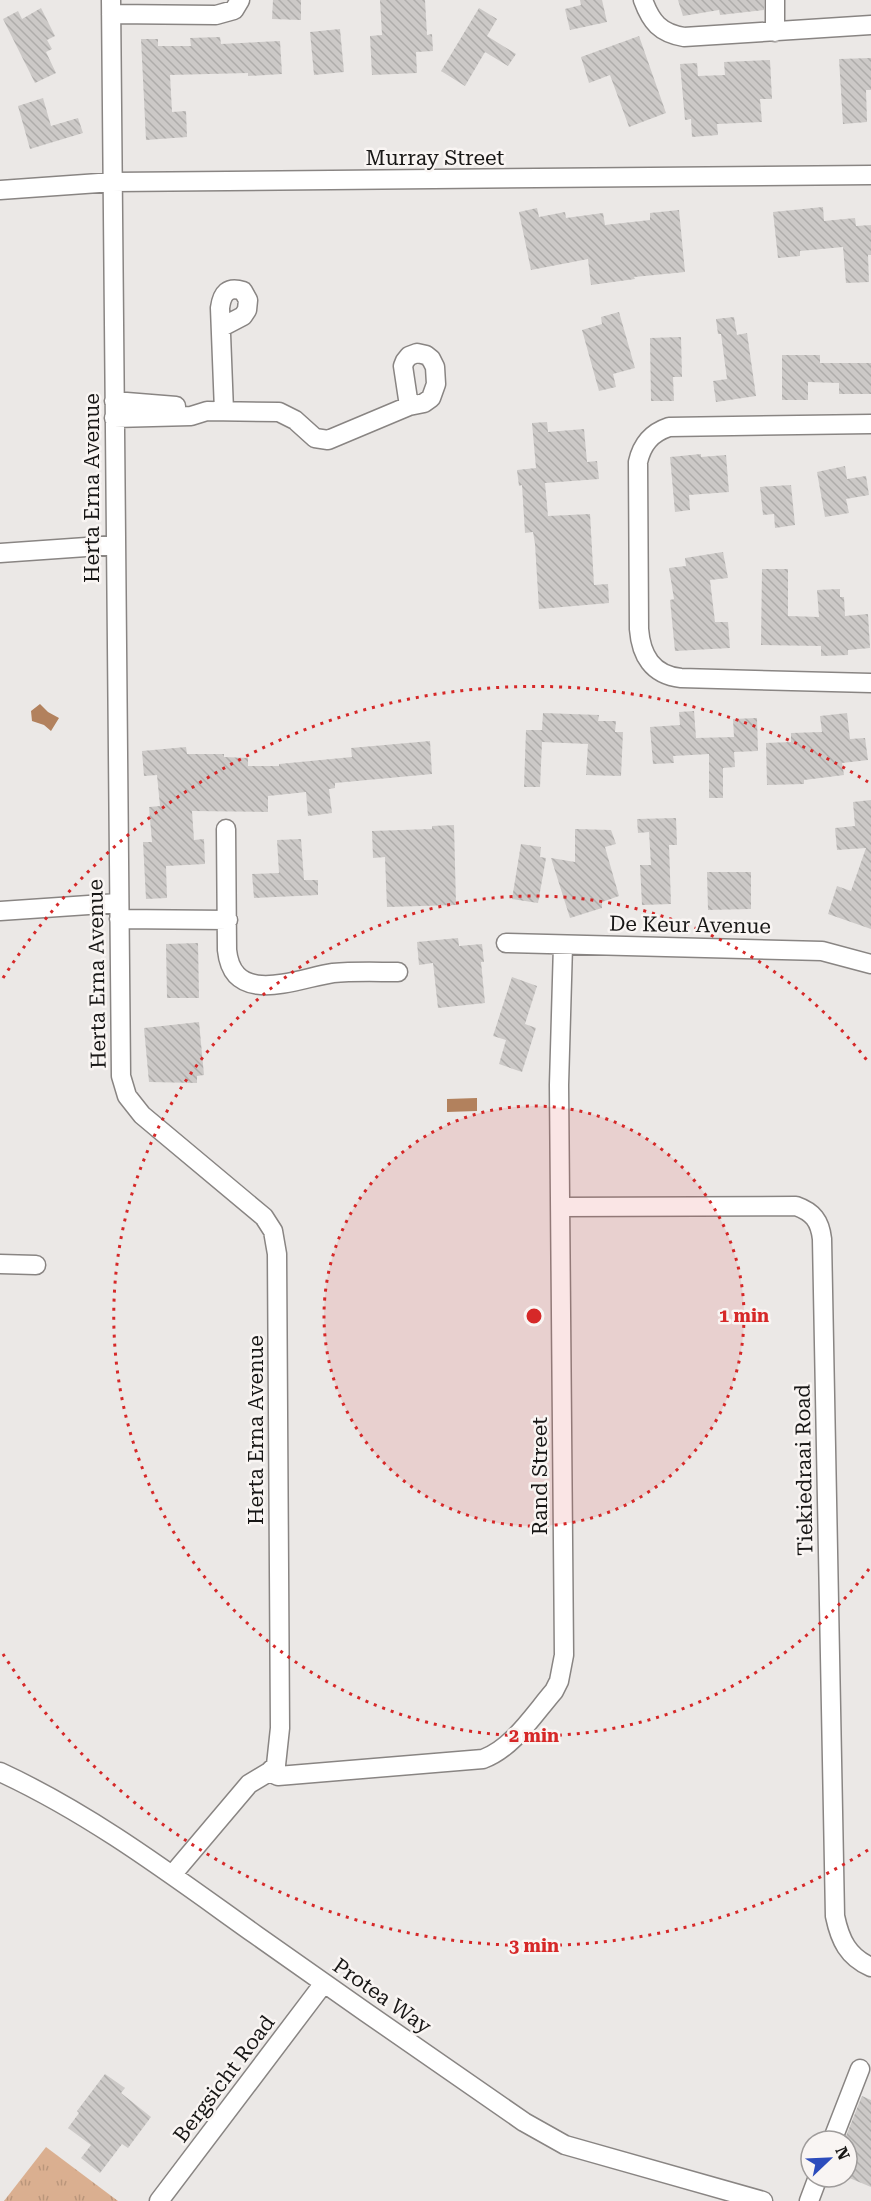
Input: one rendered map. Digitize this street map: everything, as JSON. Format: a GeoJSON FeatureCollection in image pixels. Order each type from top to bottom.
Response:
{"type":"FeatureCollection","features":[{"type":"Feature","properties":{"kind":"street"},"geometry":{"type":"LineString","coordinates":[[111,7],[216,15],[234,9],[240,0]]}},
{"type":"Feature","properties":{"kind":"street"},"geometry":{"type":"LineString","coordinates":[[643,0],[651,18],[660,28],[670,34],[684,37],[871,25]]}},
{"type":"Feature","properties":{"kind":"street"},"geometry":{"type":"LineString","coordinates":[[775,0],[775,32]]}},
{"type":"Feature","properties":{"kind":"street","name":"Herta Erna Avenue"},"geometry":{"type":"LineString","coordinates":[[111,7],[120,1066],[127,1096],[142,1115],[264,1217],[276,1243],[280,1728],[276,1765],[269,1772]]}},
{"type":"Feature","properties":{"kind":"street","name":"Murray Street"},"geometry":{"type":"LineString","coordinates":[[0,190],[112,182],[871,175]]}},
{"type":"Feature","properties":{"kind":"street"},"geometry":{"type":"LineString","coordinates":[[216,411],[222,327]]}},
{"type":"Feature","properties":{"kind":"street"},"geometry":{"type":"LineString","coordinates":[[114,409],[167,411],[191,416],[216,411],[279,412],[295,420],[315,438],[328,440],[409,406]]}},
{"type":"Feature","properties":{"kind":"street"},"geometry":{"type":"LineString","coordinates":[[871,424],[677,425],[661,429],[647,440],[640,454],[639,558],[640,643],[650,665],[665,674],[681,678],[871,683]]}},
{"type":"Feature","properties":{"kind":"street"},"geometry":{"type":"LineString","coordinates":[[0,553],[115,545]]}},
{"type":"Feature","properties":{"kind":"street"},"geometry":{"type":"LineString","coordinates":[[226,829],[227,950],[232,970],[252,984],[277,985],[340,972],[399,972]]}},
{"type":"Feature","properties":{"kind":"street"},"geometry":{"type":"LineString","coordinates":[[0,911],[118,911],[228,920]]}},
{"type":"Feature","properties":{"kind":"street","name":"De Keur Avenue"},"geometry":{"type":"LineString","coordinates":[[506,943],[822,951],[871,964]]}},
{"type":"Feature","properties":{"kind":"street","name":"Rand Street"},"geometry":{"type":"LineString","coordinates":[[269,1772],[278,1776],[483,1759],[494,1754],[511,1739],[554,1691],[559,1682],[564,1655],[559,1085],[563,945]]}},
{"type":"Feature","properties":{"kind":"street","name":"Tiekiedraai Road"},"geometry":{"type":"LineString","coordinates":[[560,1207],[796,1206],[807,1210],[818,1222],[822,1239],[835,1916],[839,1936],[848,1951],[861,1963],[871,1967]]}},
{"type":"Feature","properties":{"kind":"street"},"geometry":{"type":"LineString","coordinates":[[0,1264],[36,1265]]}},
{"type":"Feature","properties":{"kind":"street","name":"Protea Way"},"geometry":{"type":"LineString","coordinates":[[0,1772],[90,1819],[551,2139],[565,2145],[764,2201]]}},
{"type":"Feature","properties":{"kind":"street"},"geometry":{"type":"LineString","coordinates":[[172,1875],[249,1784],[269,1772]]}},
{"type":"Feature","properties":{"kind":"street","name":"Bergsicht Road"},"geometry":{"type":"LineString","coordinates":[[159,2201],[324,1983]]}},
{"type":"Feature","properties":{"kind":"street"},"geometry":{"type":"LineString","coordinates":[[837,2129],[860,2068]]}},
{"type":"Feature","properties":{"kind":"green space"},"geometry":{"type":"Polygon","coordinates":[[[46,2147],[118,2201],[4,2201],[46,2147]]]}},
{"type":"Feature","properties":{"kind":"shaded area"},"geometry":{"type":"Polygon","coordinates":[[[40,704],[59,718],[51,731],[44,725],[32,721],[31,711],[40,704]]]}},
{"type":"Feature","properties":{"kind":"shaded area"},"geometry":{"type":"Polygon","coordinates":[[[477,1098],[477,1111],[447,1112],[447,1099],[477,1098]]]}},
{"type":"Feature","properties":{"kind":"building"},"geometry":{"type":"Polygon","coordinates":[[[273,0],[301,0],[301,20],[272,19],[273,0]]]}},
{"type":"Feature","properties":{"kind":"building"},"geometry":{"type":"Polygon","coordinates":[[[380,0],[425,0],[427,35],[432,34],[433,51],[416,52],[417,73],[372,75],[370,36],[382,35],[380,0]]]}},
{"type":"Feature","properties":{"kind":"building"},"geometry":{"type":"Polygon","coordinates":[[[580,0],[602,0],[607,22],[570,30],[565,9],[581,5],[580,0]]]}},
{"type":"Feature","properties":{"kind":"building"},"geometry":{"type":"Polygon","coordinates":[[[678,0],[764,0],[764,10],[720,15],[719,10],[683,16],[678,0]]]}},
{"type":"Feature","properties":{"kind":"building"},"geometry":{"type":"Polygon","coordinates":[[[41,8],[55,36],[47,40],[52,49],[46,52],[56,73],[35,83],[3,19],[18,11],[22,19],[41,8]]]}},
{"type":"Feature","properties":{"kind":"building"},"geometry":{"type":"Polygon","coordinates":[[[479,8],[497,19],[487,36],[516,54],[508,66],[485,52],[465,86],[441,71],[479,8]]]}},
{"type":"Feature","properties":{"kind":"building"},"geometry":{"type":"Polygon","coordinates":[[[340,29],[344,72],[314,75],[310,32],[340,29]]]}},
{"type":"Feature","properties":{"kind":"building"},"geometry":{"type":"Polygon","coordinates":[[[639,36],[666,113],[629,127],[610,75],[589,83],[581,57],[639,36]]]}},
{"type":"Feature","properties":{"kind":"building"},"geometry":{"type":"Polygon","coordinates":[[[220,37],[221,44],[280,41],[282,74],[170,75],[172,112],[186,111],[187,137],[146,140],[141,39],[158,39],[158,46],[191,46],[190,38],[220,37]]]}},
{"type":"Feature","properties":{"kind":"building"},"geometry":{"type":"Polygon","coordinates":[[[871,58],[871,90],[866,90],[867,122],[843,124],[839,59],[871,58]]]}},
{"type":"Feature","properties":{"kind":"building"},"geometry":{"type":"Polygon","coordinates":[[[770,60],[772,99],[760,99],[762,122],[717,124],[718,135],[692,137],[691,119],[685,120],[680,64],[697,63],[698,76],[725,75],[724,62],[770,60]]]}},
{"type":"Feature","properties":{"kind":"building"},"geometry":{"type":"Polygon","coordinates":[[[43,98],[51,126],[78,118],[83,133],[30,149],[18,106],[43,98]]]}},
{"type":"Feature","properties":{"kind":"building"},"geometry":{"type":"Polygon","coordinates":[[[823,207],[824,221],[855,218],[856,226],[871,225],[871,255],[868,255],[869,282],[846,283],[843,247],[800,251],[800,256],[778,258],[773,212],[823,207]]]}},
{"type":"Feature","properties":{"kind":"building"},"geometry":{"type":"Polygon","coordinates":[[[537,208],[539,217],[565,212],[566,218],[603,213],[605,225],[650,220],[650,213],[679,210],[685,272],[634,277],[635,279],[591,285],[588,259],[531,270],[519,212],[537,208]]]}},
{"type":"Feature","properties":{"kind":"building"},"geometry":{"type":"Polygon","coordinates":[[[619,312],[635,368],[613,374],[616,387],[599,391],[582,330],[602,324],[601,317],[619,312]]]}},
{"type":"Feature","properties":{"kind":"building"},"geometry":{"type":"Polygon","coordinates":[[[734,317],[737,335],[747,333],[756,396],[716,402],[713,381],[727,379],[721,334],[718,334],[716,319],[734,317]]]}},
{"type":"Feature","properties":{"kind":"building"},"geometry":{"type":"Polygon","coordinates":[[[681,337],[682,377],[673,377],[674,401],[651,401],[650,338],[681,337]]]}},
{"type":"Feature","properties":{"kind":"building"},"geometry":{"type":"Polygon","coordinates":[[[782,355],[820,355],[820,363],[871,363],[871,394],[839,394],[839,383],[808,382],[808,400],[782,400],[782,355]]]}},
{"type":"Feature","properties":{"kind":"building"},"geometry":{"type":"Polygon","coordinates":[[[547,422],[548,432],[584,429],[587,462],[597,461],[599,479],[545,483],[548,516],[590,514],[594,585],[608,584],[609,603],[539,609],[535,544],[533,532],[525,533],[522,485],[519,486],[517,470],[536,468],[532,423],[547,422]]]}},
{"type":"Feature","properties":{"kind":"building"},"geometry":{"type":"Polygon","coordinates":[[[701,454],[701,457],[726,455],[729,492],[689,495],[690,510],[675,512],[670,457],[701,454]]]}},
{"type":"Feature","properties":{"kind":"building"},"geometry":{"type":"Polygon","coordinates":[[[845,466],[847,479],[866,476],[869,495],[846,499],[849,513],[825,517],[817,472],[845,466]]]}},
{"type":"Feature","properties":{"kind":"building"},"geometry":{"type":"Polygon","coordinates":[[[791,485],[795,525],[775,528],[774,514],[763,515],[760,487],[791,485]]]}},
{"type":"Feature","properties":{"kind":"building"},"geometry":{"type":"Polygon","coordinates":[[[723,552],[728,578],[710,580],[715,622],[728,622],[730,648],[675,651],[670,600],[674,599],[669,568],[686,566],[685,558],[723,552]]]}},
{"type":"Feature","properties":{"kind":"building"},"geometry":{"type":"Polygon","coordinates":[[[762,569],[788,569],[788,616],[819,617],[817,590],[840,589],[840,597],[844,597],[845,616],[868,614],[870,648],[848,650],[848,655],[821,656],[821,646],[761,645],[762,569]]]}},
{"type":"Feature","properties":{"kind":"building"},"geometry":{"type":"Polygon","coordinates":[[[694,711],[696,738],[734,737],[733,719],[757,718],[758,751],[734,752],[735,767],[723,768],[723,798],[709,798],[709,754],[673,756],[674,763],[653,764],[650,727],[680,725],[679,712],[694,711]]]}},
{"type":"Feature","properties":{"kind":"building"},"geometry":{"type":"Polygon","coordinates":[[[543,713],[599,715],[598,721],[616,721],[615,732],[623,732],[621,776],[586,775],[588,744],[542,742],[540,787],[524,787],[526,730],[542,730],[543,713]]]}},
{"type":"Feature","properties":{"kind":"building"},"geometry":{"type":"Polygon","coordinates":[[[847,713],[850,739],[865,738],[868,760],[842,763],[844,775],[804,780],[804,784],[767,785],[766,743],[791,742],[791,733],[822,732],[820,716],[847,713]]]}},
{"type":"Feature","properties":{"kind":"building"},"geometry":{"type":"Polygon","coordinates":[[[430,741],[432,774],[335,783],[335,788],[329,789],[332,813],[308,816],[306,792],[268,796],[268,812],[192,811],[194,840],[204,839],[205,864],[166,866],[167,898],[146,899],[143,842],[152,842],[149,807],[160,806],[157,775],[144,776],[142,751],[186,747],[187,754],[224,754],[224,757],[248,758],[248,766],[279,766],[279,764],[352,757],[351,748],[430,741]]]}},
{"type":"Feature","properties":{"kind":"building"},"geometry":{"type":"Polygon","coordinates":[[[871,800],[871,929],[828,914],[837,886],[851,891],[866,848],[837,850],[835,828],[855,826],[853,802],[871,800]]]}},
{"type":"Feature","properties":{"kind":"building"},"geometry":{"type":"Polygon","coordinates":[[[676,818],[677,845],[669,845],[671,904],[642,905],[640,865],[651,865],[649,832],[638,833],[637,819],[676,818]]]}},
{"type":"Feature","properties":{"kind":"building"},"geometry":{"type":"Polygon","coordinates":[[[454,825],[456,905],[387,907],[385,857],[373,858],[372,831],[432,829],[432,826],[454,825]]]}},
{"type":"Feature","properties":{"kind":"building"},"geometry":{"type":"Polygon","coordinates":[[[575,829],[611,830],[616,844],[605,847],[619,896],[602,902],[602,908],[570,918],[551,858],[575,862],[575,829]]]}},
{"type":"Feature","properties":{"kind":"building"},"geometry":{"type":"Polygon","coordinates":[[[301,839],[304,880],[318,880],[318,895],[254,898],[252,874],[279,873],[277,840],[301,839]]]}},
{"type":"Feature","properties":{"kind":"building"},"geometry":{"type":"Polygon","coordinates":[[[521,844],[541,847],[540,857],[546,858],[538,903],[512,899],[521,844]]]}},
{"type":"Feature","properties":{"kind":"building"},"geometry":{"type":"Polygon","coordinates":[[[707,872],[751,872],[751,909],[708,910],[707,872]]]}},
{"type":"Feature","properties":{"kind":"building"},"geometry":{"type":"Polygon","coordinates":[[[458,938],[459,946],[482,944],[484,962],[481,962],[485,1003],[438,1008],[433,963],[419,965],[417,942],[458,938]]]}},
{"type":"Feature","properties":{"kind":"building"},"geometry":{"type":"Polygon","coordinates":[[[198,943],[199,998],[167,998],[166,944],[198,943]]]}},
{"type":"Feature","properties":{"kind":"building"},"geometry":{"type":"Polygon","coordinates":[[[512,977],[537,986],[525,1024],[536,1028],[522,1072],[499,1064],[506,1040],[493,1036],[512,977]]]}},
{"type":"Feature","properties":{"kind":"building"},"geometry":{"type":"Polygon","coordinates":[[[199,1022],[204,1075],[197,1076],[197,1083],[149,1082],[144,1028],[199,1022]]]}},
{"type":"Feature","properties":{"kind":"building"},"geometry":{"type":"Polygon","coordinates":[[[105,2074],[125,2088],[121,2093],[151,2117],[128,2148],[122,2144],[100,2173],[81,2158],[91,2145],[68,2128],[79,2113],[77,2111],[105,2074]]]}},
{"type":"Feature","properties":{"kind":"building"},"geometry":{"type":"Polygon","coordinates":[[[862,2096],[871,2100],[871,2187],[859,2182],[859,2129],[849,2129],[862,2096]]]}}]}
